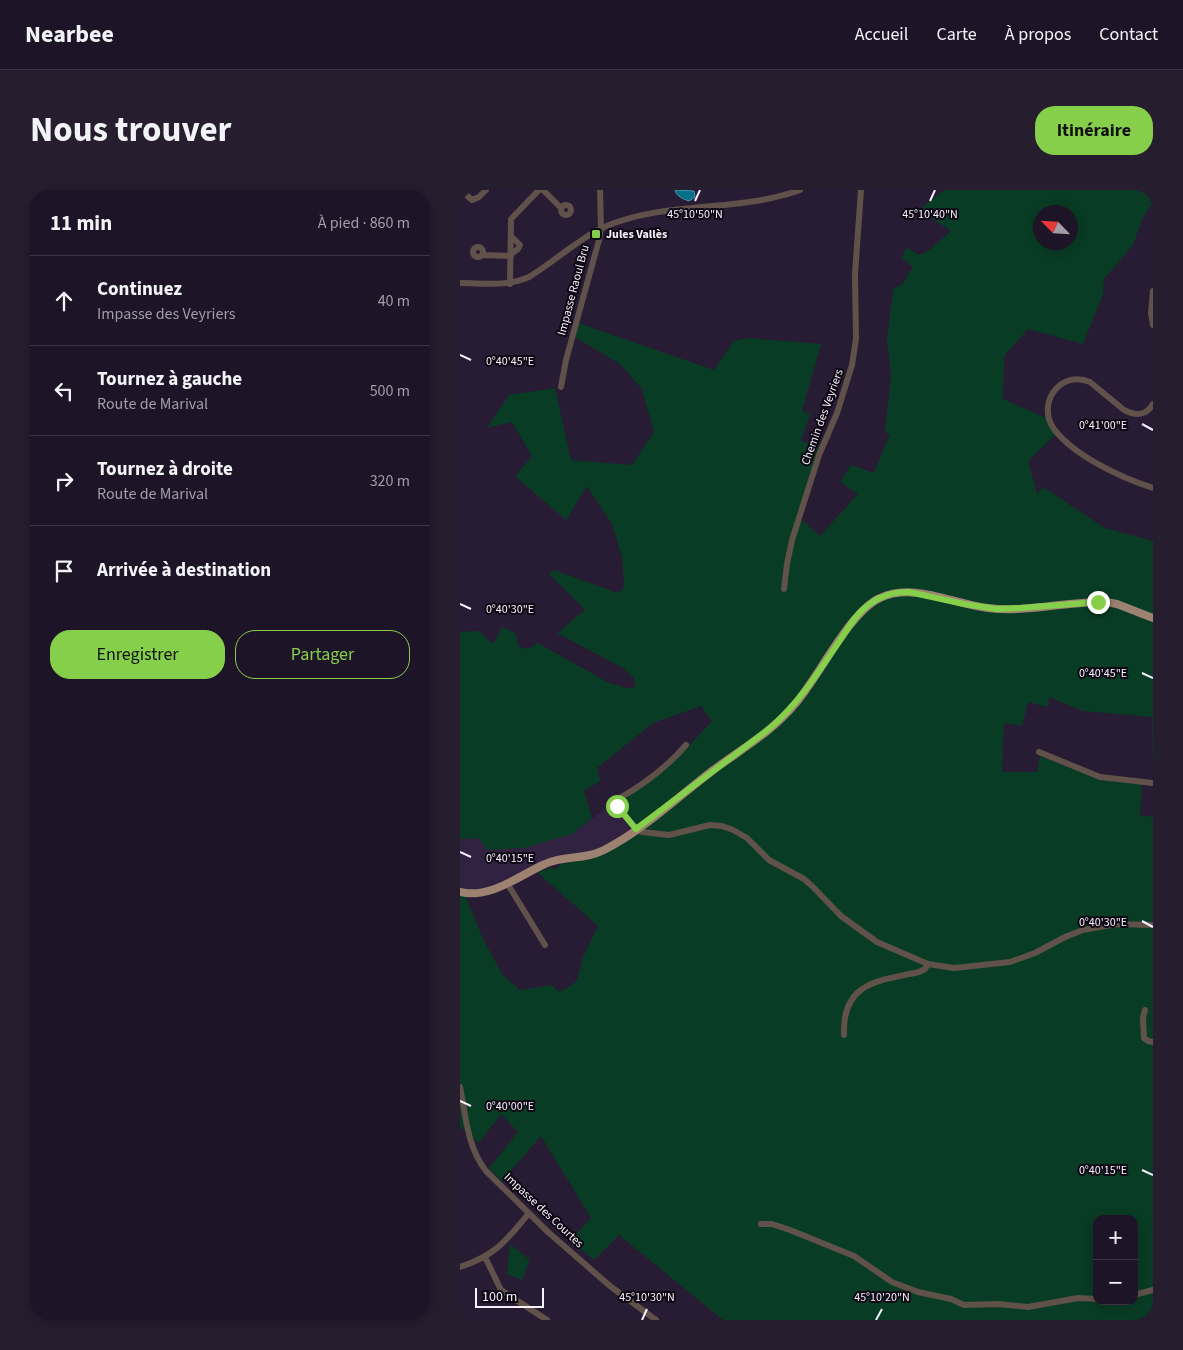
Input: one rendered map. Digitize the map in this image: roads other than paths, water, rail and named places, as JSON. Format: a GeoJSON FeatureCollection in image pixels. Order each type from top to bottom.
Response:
{"type":"FeatureCollection","features":[{"type":"Feature","properties":{"kind":"main road"},"geometry":{"type":"LineString","coordinates":[[460,892],[470,894],[483,892],[507,883],[548,862],[597,854],[614,845],[756,740],[784,716],[803,695],[856,618],[867,606],[882,596],[898,592],[909,592],[976,606],[1006,609],[1106,602],[1123,606],[1153,618]]}},
{"type":"Feature","properties":{"kind":"street"},"geometry":{"type":"LineString","coordinates":[[461,190],[471,200],[474,200],[486,190]]}},
{"type":"Feature","properties":{"kind":"street"},"geometry":{"type":"LineString","coordinates":[[483,254],[511,255],[518,249],[520,245],[511,236],[511,219],[541,190],[561,208]]}},
{"type":"Feature","properties":{"kind":"street","name":"Impasse Raoul Bru"},"geometry":{"type":"LineString","coordinates":[[561,386],[566,360],[601,228],[600,190]]}},
{"type":"Feature","properties":{"kind":"street"},"geometry":{"type":"LineString","coordinates":[[460,283],[510,284],[529,277],[601,228],[646,215],[780,197],[800,190]]}},
{"type":"Feature","properties":{"kind":"street","name":"Chemin des Veyriers"},"geometry":{"type":"LineString","coordinates":[[784,588],[786,564],[792,540],[819,455],[843,397],[852,365],[856,339],[855,274],[861,190]]}},
{"type":"Feature","properties":{"kind":"street"},"geometry":{"type":"LineString","coordinates":[[510,284],[511,255]]}},
{"type":"Feature","properties":{"kind":"street"},"geometry":{"type":"LineString","coordinates":[[1153,291],[1150,313],[1153,325]]}},
{"type":"Feature","properties":{"kind":"street"},"geometry":{"type":"LineString","coordinates":[[1153,404],[1146,412],[1137,415],[1131,413],[1124,410],[1090,382],[1078,379],[1065,381],[1057,387],[1049,401],[1048,410],[1049,419],[1053,427],[1071,445],[1102,466],[1130,480],[1153,488]]}},
{"type":"Feature","properties":{"kind":"street"},"geometry":{"type":"LineString","coordinates":[[686,745],[646,782],[618,799],[617,806],[636,829],[642,832],[669,835],[710,825],[734,830],[747,838],[769,860],[804,879],[840,916],[876,942],[928,964],[954,968],[1010,962],[1035,953],[1083,930],[1116,924],[1153,926]]}},
{"type":"Feature","properties":{"kind":"street"},"geometry":{"type":"LineString","coordinates":[[1039,752],[1100,777],[1153,783]]}},
{"type":"Feature","properties":{"kind":"street"},"geometry":{"type":"LineString","coordinates":[[507,883],[545,945]]}},
{"type":"Feature","properties":{"kind":"street"},"geometry":{"type":"LineString","coordinates":[[844,1035],[843,1020],[852,997],[859,991],[869,984],[919,972],[925,969],[928,964]]}},
{"type":"Feature","properties":{"kind":"street"},"geometry":{"type":"LineString","coordinates":[[1145,1010],[1144,1038],[1153,1042]]}},
{"type":"Feature","properties":{"kind":"street","name":"Impasse des Courtes"},"geometry":{"type":"LineString","coordinates":[[460,1087],[471,1144],[475,1154],[496,1182],[548,1232],[610,1286],[656,1320]]}},
{"type":"Feature","properties":{"kind":"street"},"geometry":{"type":"LineString","coordinates":[[460,1267],[485,1257],[508,1238],[529,1212]]}},
{"type":"Feature","properties":{"kind":"street"},"geometry":{"type":"LineString","coordinates":[[761,1224],[772,1224],[790,1230],[854,1256],[892,1282],[918,1292],[951,1299],[964,1305],[998,1304],[1028,1307],[1078,1298],[1093,1299]]}},
{"type":"Feature","properties":{"kind":"street"},"geometry":{"type":"LineString","coordinates":[[485,1257],[501,1290],[547,1320]]}},
{"type":"Feature","properties":{"kind":"street"},"geometry":{"type":"LineString","coordinates":[[1138,1294],[1153,1290]]}},
{"type":"Feature","properties":{"kind":"water"},"geometry":{"type":"Polygon","coordinates":[[[675,190],[694,191],[695,197],[689,201],[678,196],[675,190]]]}},
{"type":"Feature","properties":{"kind":"place","name":"Jules Vallès"},"geometry":{"type":"Point","coordinates":[596,234]}}]}
